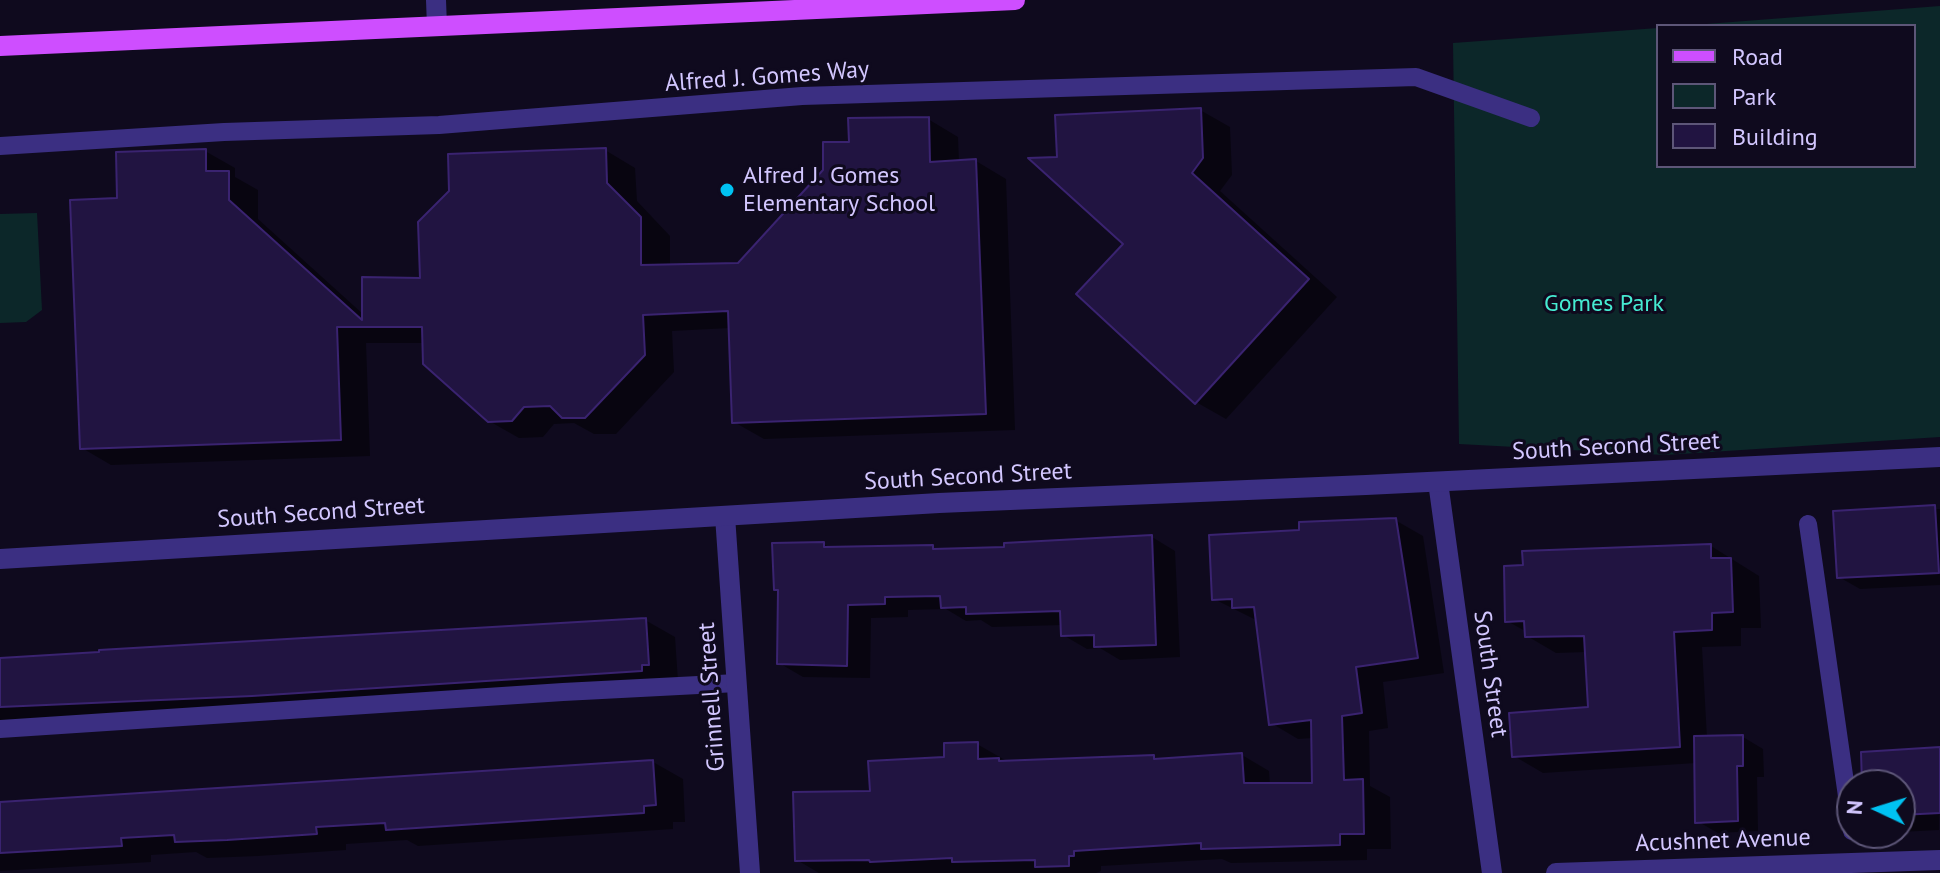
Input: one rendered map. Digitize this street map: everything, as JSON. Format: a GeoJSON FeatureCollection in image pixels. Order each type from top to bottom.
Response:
{"type":"FeatureCollection","features":[{"type":"Feature","properties":{"kind":"main road"},"geometry":{"type":"LineString","coordinates":[[0,46],[1015,0]]}},
{"type":"Feature","properties":{"kind":"street"},"geometry":{"type":"LineString","coordinates":[[436,0],[437,26]]}},
{"type":"Feature","properties":{"kind":"street","name":"South Second Street"},"geometry":{"type":"LineString","coordinates":[[0,559],[939,503],[1940,457]]}},
{"type":"Feature","properties":{"kind":"street","name":"South Street"},"geometry":{"type":"LineString","coordinates":[[1438,482],[1492,873]]}},
{"type":"Feature","properties":{"kind":"street","name":"Grinnell Street"},"geometry":{"type":"LineString","coordinates":[[725,516],[750,873]]}},
{"type":"Feature","properties":{"kind":"street","name":"Acushnet Avenue"},"geometry":{"type":"LineString","coordinates":[[1556,873],[1857,863],[1895,867],[1940,860]]}},
{"type":"Feature","properties":{"kind":"lane","name":"Alfred J. Gomes Way"},"geometry":{"type":"LineString","coordinates":[[0,146],[224,132],[439,125],[802,96],[1416,77],[1531,118]]}},
{"type":"Feature","properties":{"kind":"lane"},"geometry":{"type":"LineString","coordinates":[[1808,524],[1843,769]]}},
{"type":"Feature","properties":{"kind":"lane"},"geometry":{"type":"LineString","coordinates":[[0,729],[737,683]]}},
{"type":"Feature","properties":{"kind":"lane"},"geometry":{"type":"LineString","coordinates":[[1855,849],[1857,863]]}},
{"type":"Feature","properties":{"kind":"green space","name":"Gomes Park"},"geometry":{"type":"Polygon","coordinates":[[[1940,6],[1940,437],[1665,455],[1459,444],[1453,43],[1656,28],[1656,168],[1916,168],[1916,24],[1706,24],[1940,6]]]}},
{"type":"Feature","properties":{"kind":"green space"},"geometry":{"type":"Polygon","coordinates":[[[37,213],[42,310],[26,322],[0,323],[0,214],[37,213]]]}},
{"type":"Feature","properties":{"kind":"building"},"geometry":{"type":"Polygon","coordinates":[[[1201,108],[1203,158],[1192,173],[1309,279],[1195,404],[1076,294],[1123,244],[1028,158],[1057,157],[1055,115],[1201,108]]]}},
{"type":"Feature","properties":{"kind":"building"},"geometry":{"type":"Polygon","coordinates":[[[929,117],[930,162],[976,159],[986,414],[732,423],[728,311],[643,315],[645,355],[585,418],[562,418],[550,406],[524,407],[512,421],[488,422],[423,364],[422,327],[337,327],[341,440],[80,449],[70,200],[117,198],[116,152],[206,149],[206,171],[229,171],[229,200],[362,320],[362,277],[420,278],[418,222],[449,191],[448,154],[606,148],[607,183],[641,217],[641,265],[738,263],[823,170],[823,142],[849,142],[848,118],[929,117]]]}},
{"type":"Feature","properties":{"kind":"building"},"geometry":{"type":"Polygon","coordinates":[[[1935,505],[1939,573],[1837,578],[1833,511],[1935,505]]]}},
{"type":"Feature","properties":{"kind":"building"},"geometry":{"type":"Polygon","coordinates":[[[1396,518],[1418,658],[1356,667],[1362,713],[1342,716],[1344,780],[1363,779],[1364,834],[1340,834],[1340,845],[1201,849],[1201,843],[1074,851],[1074,856],[1069,856],[1069,866],[1035,867],[1035,860],[952,862],[952,858],[870,862],[795,861],[793,792],[870,791],[868,761],[944,757],[944,743],[978,742],[978,759],[999,758],[999,761],[1154,755],[1154,759],[1242,753],[1244,783],[1312,783],[1311,720],[1269,725],[1254,607],[1232,608],[1232,599],[1212,600],[1209,535],[1299,530],[1299,522],[1396,518]]]}},
{"type":"Feature","properties":{"kind":"building"},"geometry":{"type":"Polygon","coordinates":[[[1152,535],[1156,645],[1094,647],[1094,635],[1061,636],[1060,611],[966,614],[966,607],[941,608],[940,596],[885,597],[885,604],[848,605],[847,666],[777,664],[778,590],[774,590],[772,543],[824,542],[824,547],[933,545],[933,549],[1004,547],[1004,543],[1152,535]]]}},
{"type":"Feature","properties":{"kind":"building"},"geometry":{"type":"Polygon","coordinates":[[[1711,544],[1711,558],[1731,558],[1733,612],[1712,613],[1712,630],[1674,632],[1680,747],[1512,757],[1509,713],[1588,707],[1584,636],[1525,637],[1524,621],[1505,622],[1504,566],[1523,565],[1522,551],[1711,544]]]}},
{"type":"Feature","properties":{"kind":"building"},"geometry":{"type":"Polygon","coordinates":[[[646,618],[649,665],[642,665],[642,671],[252,696],[0,707],[0,658],[646,618]]]}},
{"type":"Feature","properties":{"kind":"building"},"geometry":{"type":"Polygon","coordinates":[[[1743,735],[1743,766],[1737,766],[1738,821],[1695,823],[1694,736],[1743,735]]]}},
{"type":"Feature","properties":{"kind":"building"},"geometry":{"type":"Polygon","coordinates":[[[1940,747],[1940,813],[1916,814],[1916,769],[1862,769],[1861,752],[1940,747]]]}},
{"type":"Feature","properties":{"kind":"building"},"geometry":{"type":"Polygon","coordinates":[[[653,760],[656,805],[644,806],[644,813],[386,830],[385,823],[316,827],[317,834],[227,840],[175,842],[174,835],[121,838],[122,846],[0,853],[0,802],[653,760]]]}},
{"type":"Feature","properties":{"kind":"place","name":"Alfred J. Gomes Elementary School"},"geometry":{"type":"Point","coordinates":[727,190]}}]}
